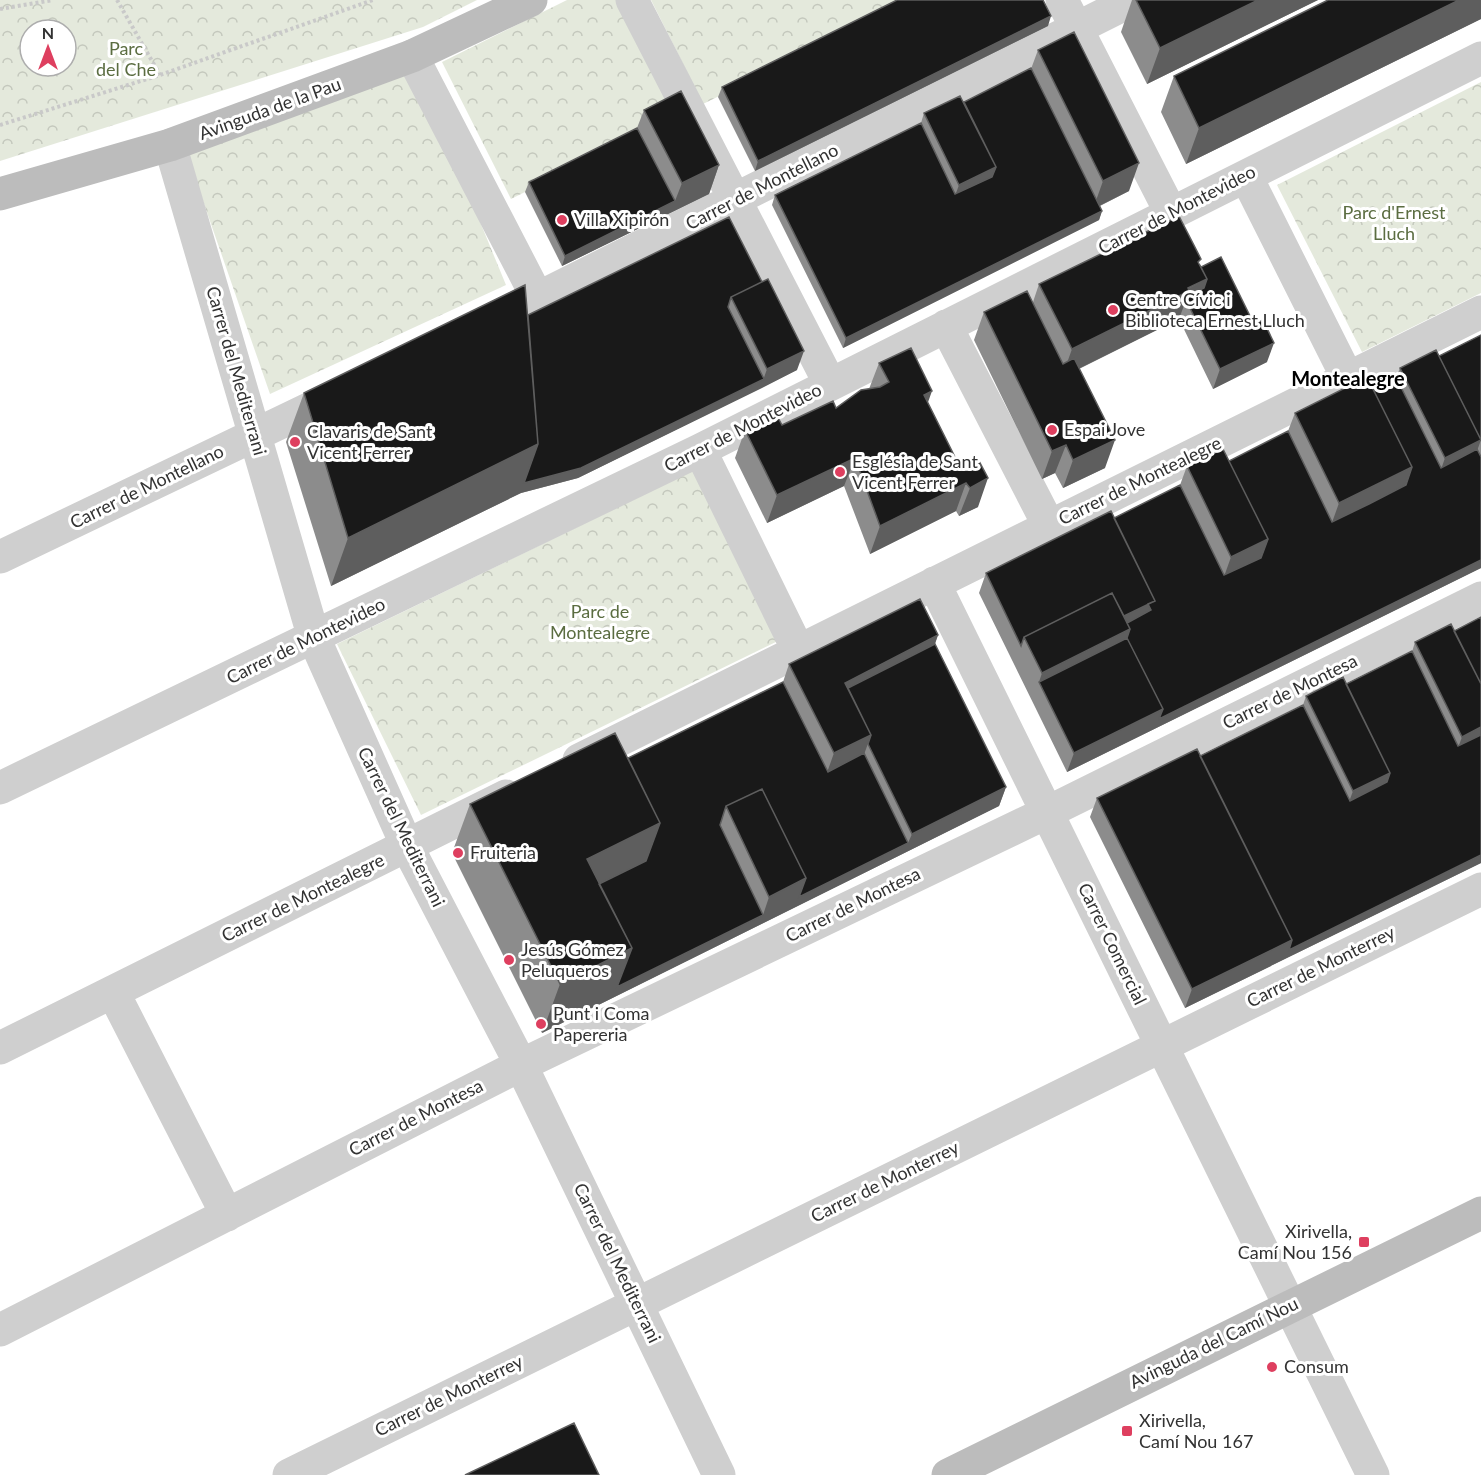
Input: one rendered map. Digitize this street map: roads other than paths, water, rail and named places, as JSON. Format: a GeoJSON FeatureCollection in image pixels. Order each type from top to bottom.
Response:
{"type":"FeatureCollection","features":[{"type":"Feature","properties":{"kind":"street","name":"Avinguda de la Pau"},"geometry":{"type":"LineString","coordinates":[[0,194],[170,146],[412,56],[531,0]]}},
{"type":"Feature","properties":{"kind":"street"},"geometry":{"type":"LineString","coordinates":[[632,0],[830,384]]}},
{"type":"Feature","properties":{"kind":"street","name":"Carrer de Montellano"},"geometry":{"type":"LineString","coordinates":[[454,339],[737,200],[1069,14],[1133,0]]}},
{"type":"Feature","properties":{"kind":"street"},"geometry":{"type":"LineString","coordinates":[[1069,14],[1171,213]]}},
{"type":"Feature","properties":{"kind":"street"},"geometry":{"type":"LineString","coordinates":[[412,56],[538,299]]}},
{"type":"Feature","properties":{"kind":"street","name":"Carrer de Montevideo"},"geometry":{"type":"LineString","coordinates":[[0,788],[700,450],[1481,58]]}},
{"type":"Feature","properties":{"kind":"street","name":"Carrer del Mediterrani"},"geometry":{"type":"LineString","coordinates":[[170,146],[314,638],[407,846],[521,1065],[718,1475]]}},
{"type":"Feature","properties":{"kind":"street"},"geometry":{"type":"LineString","coordinates":[[1246,176],[1348,379]]}},
{"type":"Feature","properties":{"kind":"street","name":"Carrer de Montealegre"},"geometry":{"type":"LineString","coordinates":[[0,1048],[1481,312]]}},
{"type":"Feature","properties":{"kind":"street"},"geometry":{"type":"LineString","coordinates":[[946,326],[1049,526]]}},
{"type":"Feature","properties":{"kind":"street","name":"Carrer de Montellano"},"geometry":{"type":"LineString","coordinates":[[0,558],[360,385]]}},
{"type":"Feature","properties":{"kind":"street"},"geometry":{"type":"LineString","coordinates":[[700,450],[798,650]]}},
{"type":"Feature","properties":{"kind":"street","name":"Carrer Comercial"},"geometry":{"type":"LineString","coordinates":[[934,583],[1373,1475]]}},
{"type":"Feature","properties":{"kind":"street","name":"Carrer de Montesa"},"geometry":{"type":"LineString","coordinates":[[0,1330],[521,1065],[1048,812],[1481,598]]}},
{"type":"Feature","properties":{"kind":"street","name":"Carrer de Monterrey"},"geometry":{"type":"LineString","coordinates":[[290,1475],[1481,889]]}},
{"type":"Feature","properties":{"kind":"street"},"geometry":{"type":"LineString","coordinates":[[113,992],[227,1215]]}},
{"type":"Feature","properties":{"kind":"street","name":"Avinguda del Camí Nou"},"geometry":{"type":"LineString","coordinates":[[948,1475],[1481,1213]]}},
{"type":"Feature","properties":{"kind":"place","name":"Villa Xipirón"},"geometry":{"type":"Point","coordinates":[562,220]}},
{"type":"Feature","properties":{"kind":"place","name":"Centre Cívic i Biblioteca Ernest Lluch"},"geometry":{"type":"Point","coordinates":[1113,310]}},
{"type":"Feature","properties":{"kind":"place","name":"Espai Jove"},"geometry":{"type":"Point","coordinates":[1052,430]}},
{"type":"Feature","properties":{"kind":"place","name":"Clavaris de Sant Vicent Ferrer"},"geometry":{"type":"Point","coordinates":[295,442]}},
{"type":"Feature","properties":{"kind":"place","name":"Església de Sant Vicent Ferrer"},"geometry":{"type":"Point","coordinates":[840,472]}},
{"type":"Feature","properties":{"kind":"place","name":"Fruiteria"},"geometry":{"type":"Point","coordinates":[458,853]}},
{"type":"Feature","properties":{"kind":"place","name":"Jesús Gómez Peluqueros"},"geometry":{"type":"Point","coordinates":[509,960]}},
{"type":"Feature","properties":{"kind":"place","name":"Punt i Coma Papereria"},"geometry":{"type":"Point","coordinates":[541,1024]}},
{"type":"Feature","properties":{"kind":"place","name":"Xirivella, Camí Nou 156"},"geometry":{"type":"Point","coordinates":[1364,1242]}},
{"type":"Feature","properties":{"kind":"place","name":"Consum"},"geometry":{"type":"Point","coordinates":[1272,1367]}},
{"type":"Feature","properties":{"kind":"place","name":"Xirivella, Camí Nou 167"},"geometry":{"type":"Point","coordinates":[1127,1431]}},
{"type":"Feature","properties":{"kind":"district","name":"Montealegre"},"geometry":{"type":"Point","coordinates":[1348,379]}},
{"type":"Feature","properties":{"kind":"park label","name":"Parc del Che"},"geometry":{"type":"Point","coordinates":[126,59]}},
{"type":"Feature","properties":{"kind":"park label","name":"Parc d'Ernest Lluch"},"geometry":{"type":"Point","coordinates":[1394,223]}},
{"type":"Feature","properties":{"kind":"park label","name":"Parc de Montealegre"},"geometry":{"type":"Point","coordinates":[600,622]}}]}
